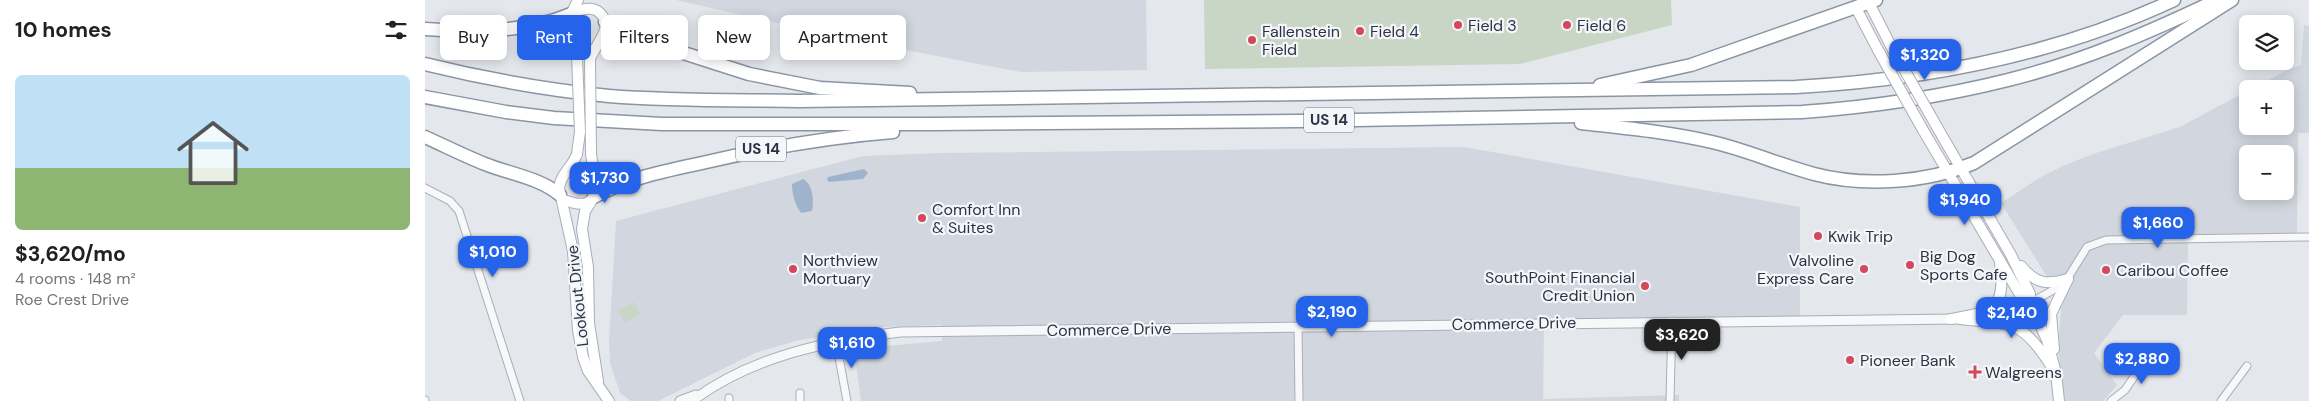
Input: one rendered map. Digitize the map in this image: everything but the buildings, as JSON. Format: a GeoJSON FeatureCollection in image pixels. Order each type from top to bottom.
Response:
{"type":"FeatureCollection","features":[{"type":"Feature","properties":{"kind":"highway"},"geometry":{"type":"LineString","coordinates":[[1834,16],[1841,7],[1843,0]]}},
{"type":"Feature","properties":{"kind":"highway","name":"US 14"},"geometry":{"type":"LineString","coordinates":[[425,64],[516,84],[618,96],[762,101],[1796,87],[1883,80],[1960,68],[2046,47],[2126,20],[2174,0]]}},
{"type":"Feature","properties":{"kind":"highway","name":"US 14"},"geometry":{"type":"LineString","coordinates":[[425,97],[506,112],[607,122],[934,124],[1759,114],[1819,111],[1883,104],[1963,90],[2049,68],[2131,39],[2217,0]]}},
{"type":"Feature","properties":{"kind":"highway"},"geometry":{"type":"LineString","coordinates":[[1524,117],[1671,134],[1715,143],[1815,174],[1837,178],[1894,180],[1947,172],[1974,163],[2232,0]]}},
{"type":"Feature","properties":{"kind":"highway"},"geometry":{"type":"LineString","coordinates":[[1566,91],[1691,65],[1834,16],[1854,4],[1871,1]]}},
{"type":"Feature","properties":{"kind":"highway"},"geometry":{"type":"LineString","coordinates":[[425,29],[467,30],[525,27],[557,20],[573,12]]}},
{"type":"Feature","properties":{"kind":"highway"},"geometry":{"type":"LineString","coordinates":[[688,54],[759,76],[820,88],[903,91],[942,99]]}},
{"type":"Feature","properties":{"kind":"highway","name":"US 14"},"geometry":{"type":"LineString","coordinates":[[593,199],[646,176],[778,146],[840,136],[909,130],[934,124]]}},
{"type":"Feature","properties":{"kind":"highway"},"geometry":{"type":"LineString","coordinates":[[425,137],[484,164],[546,183],[561,197]]}},
{"type":"Feature","properties":{"kind":"main road"},"geometry":{"type":"LineString","coordinates":[[578,0],[569,26],[577,56],[580,132],[574,162],[560,182],[561,197],[576,204],[593,199]]}},
{"type":"Feature","properties":{"kind":"main road"},"geometry":{"type":"LineString","coordinates":[[597,0],[602,15]]}},
{"type":"Feature","properties":{"kind":"main road"},"geometry":{"type":"LineString","coordinates":[[1871,1],[1892,48],[2011,255],[2030,294],[2030,303],[2047,340],[2056,373]]}},
{"type":"Feature","properties":{"kind":"main road"},"geometry":{"type":"LineString","coordinates":[[1854,4],[1947,172],[2022,298],[2030,303]]}},
{"type":"Feature","properties":{"kind":"main road"},"geometry":{"type":"LineString","coordinates":[[573,12],[591,8],[596,10],[601,16]]}},
{"type":"Feature","properties":{"kind":"main road","name":"Lookout Drive"},"geometry":{"type":"LineString","coordinates":[[600,389],[589,323],[589,282],[582,229],[585,211],[593,199],[595,182],[591,154],[591,59],[601,40]]}},
{"type":"Feature","properties":{"kind":"main road","name":"Lookout Drive"},"geometry":{"type":"LineString","coordinates":[[561,197],[573,251],[577,320],[583,357],[588,371],[600,389],[605,401]]}},
{"type":"Feature","properties":{"kind":"main road"},"geometry":{"type":"LineString","coordinates":[[2011,255],[2028,275],[2035,279],[2052,284],[2068,279]]}},
{"type":"Feature","properties":{"kind":"main road"},"geometry":{"type":"LineString","coordinates":[[1955,319],[1979,313],[1994,305],[2002,290],[1999,257]]}},
{"type":"Feature","properties":{"kind":"main road"},"geometry":{"type":"LineString","coordinates":[[2059,401],[2051,314],[2068,279]]}},
{"type":"Feature","properties":{"kind":"main road"},"geometry":{"type":"LineString","coordinates":[[1955,319],[2005,324],[2023,330],[2035,342],[2056,373]]}},
{"type":"Feature","properties":{"kind":"main road"},"geometry":{"type":"LineString","coordinates":[[600,389],[609,401]]}},
{"type":"Feature","properties":{"kind":"street"},"geometry":{"type":"LineString","coordinates":[[425,188],[450,201],[459,211],[520,401]]}},
{"type":"Feature","properties":{"kind":"street","name":"Commerce Drive"},"geometry":{"type":"LineString","coordinates":[[692,401],[743,371],[769,361],[836,340],[899,332],[1955,319],[1999,315],[2030,303],[2057,288],[2068,279],[2087,247],[2105,240],[2309,237]]}},
{"type":"Feature","properties":{"kind":"street"},"geometry":{"type":"LineString","coordinates":[[1670,401],[1672,321]]}},
{"type":"Feature","properties":{"kind":"street"},"geometry":{"type":"LineString","coordinates":[[1298,326],[1299,401]]}},
{"type":"Feature","properties":{"kind":"street"},"geometry":{"type":"LineString","coordinates":[[836,340],[847,401]]}},
{"type":"Feature","properties":{"kind":"street"},"geometry":{"type":"LineString","coordinates":[[2111,401],[2125,390],[2153,349]]}},
{"type":"Feature","properties":{"kind":"street"},"geometry":{"type":"LineString","coordinates":[[2221,401],[2247,366]]}},
{"type":"Feature","properties":{"kind":"street"},"geometry":{"type":"LineString","coordinates":[[800,393],[800,401]]}},
{"type":"Feature","properties":{"kind":"street","name":"Commerce Drive"},"geometry":{"type":"LineString","coordinates":[[680,401],[701,394]]}},
{"type":"Feature","properties":{"kind":"shaded area"},"geometry":{"type":"Polygon","coordinates":[[[676,0],[1146,0],[1147,70],[1021,72],[906,50],[906,15],[780,15],[780,24],[770,21],[770,15],[742,15],[676,0]]]}},
{"type":"Feature","properties":{"kind":"shaded area"},"geometry":{"type":"Polygon","coordinates":[[[2304,25],[2309,26],[2309,133],[2298,133],[2297,241],[2188,242],[2187,315],[2123,315],[2094,353],[2117,385],[2103,401],[2065,401],[2058,351],[2061,310],[2049,280],[2001,203],[2041,177],[2065,165],[2096,153],[2180,127],[2239,95],[2239,135],[2294,135],[2294,80],[2269,80],[2287,70],[2294,70],[2294,68],[2301,65],[2304,25]]]}},
{"type":"Feature","properties":{"kind":"shaded area"},"geometry":{"type":"Polygon","coordinates":[[[1464,147],[1800,207],[1800,326],[1544,327],[1543,399],[1679,395],[1679,401],[861,401],[854,349],[942,341],[942,325],[882,327],[799,340],[755,353],[658,401],[631,401],[620,393],[610,363],[609,342],[616,221],[863,156],[942,153],[1464,147]]]}},
{"type":"Feature","properties":{"kind":"green space"},"geometry":{"type":"Polygon","coordinates":[[[1204,0],[1671,0],[1672,25],[1520,64],[1205,69],[1204,0]]]}},
{"type":"Feature","properties":{"kind":"green space"},"geometry":{"type":"Polygon","coordinates":[[[634,302],[640,314],[624,323],[618,310],[634,302]]]}},
{"type":"Feature","properties":{"kind":"water"},"geometry":{"type":"Polygon","coordinates":[[[864,169],[868,173],[863,179],[829,182],[827,180],[828,177],[864,169]]]}},
{"type":"Feature","properties":{"kind":"water"},"geometry":{"type":"Polygon","coordinates":[[[803,179],[811,189],[813,207],[812,211],[801,213],[794,199],[792,184],[803,179]]]}},
{"type":"Feature","properties":{"kind":"place","name":"Field 3"},"geometry":{"type":"Point","coordinates":[1458,25]}},
{"type":"Feature","properties":{"kind":"place","name":"Field 6"},"geometry":{"type":"Point","coordinates":[1567,25]}},
{"type":"Feature","properties":{"kind":"place","name":"Field 4"},"geometry":{"type":"Point","coordinates":[1360,31]}},
{"type":"Feature","properties":{"kind":"place","name":"Fallenstein Field"},"geometry":{"type":"Point","coordinates":[1252,40]}},
{"type":"Feature","properties":{"kind":"place","name":"Comfort Inn & Suites"},"geometry":{"type":"Point","coordinates":[922,218]}},
{"type":"Feature","properties":{"kind":"place","name":"Kwik Trip"},"geometry":{"type":"Point","coordinates":[1818,236]}},
{"type":"Feature","properties":{"kind":"place","name":"Big Dog Sports Cafe"},"geometry":{"type":"Point","coordinates":[1910,265]}},
{"type":"Feature","properties":{"kind":"place","name":"Northview Mortuary"},"geometry":{"type":"Point","coordinates":[793,269]}},
{"type":"Feature","properties":{"kind":"place","name":"Valvoline Express Care"},"geometry":{"type":"Point","coordinates":[1864,269]}},
{"type":"Feature","properties":{"kind":"place","name":"Caribou Coffee"},"geometry":{"type":"Point","coordinates":[2106,270]}},
{"type":"Feature","properties":{"kind":"place","name":"SouthPoint Financial Credit Union"},"geometry":{"type":"Point","coordinates":[1645,286]}},
{"type":"Feature","properties":{"kind":"place","name":"Pioneer Bank"},"geometry":{"type":"Point","coordinates":[1850,360]}},
{"type":"Feature","properties":{"kind":"place","name":"Walgreens"},"geometry":{"type":"Point","coordinates":[1975,372]}}]}
